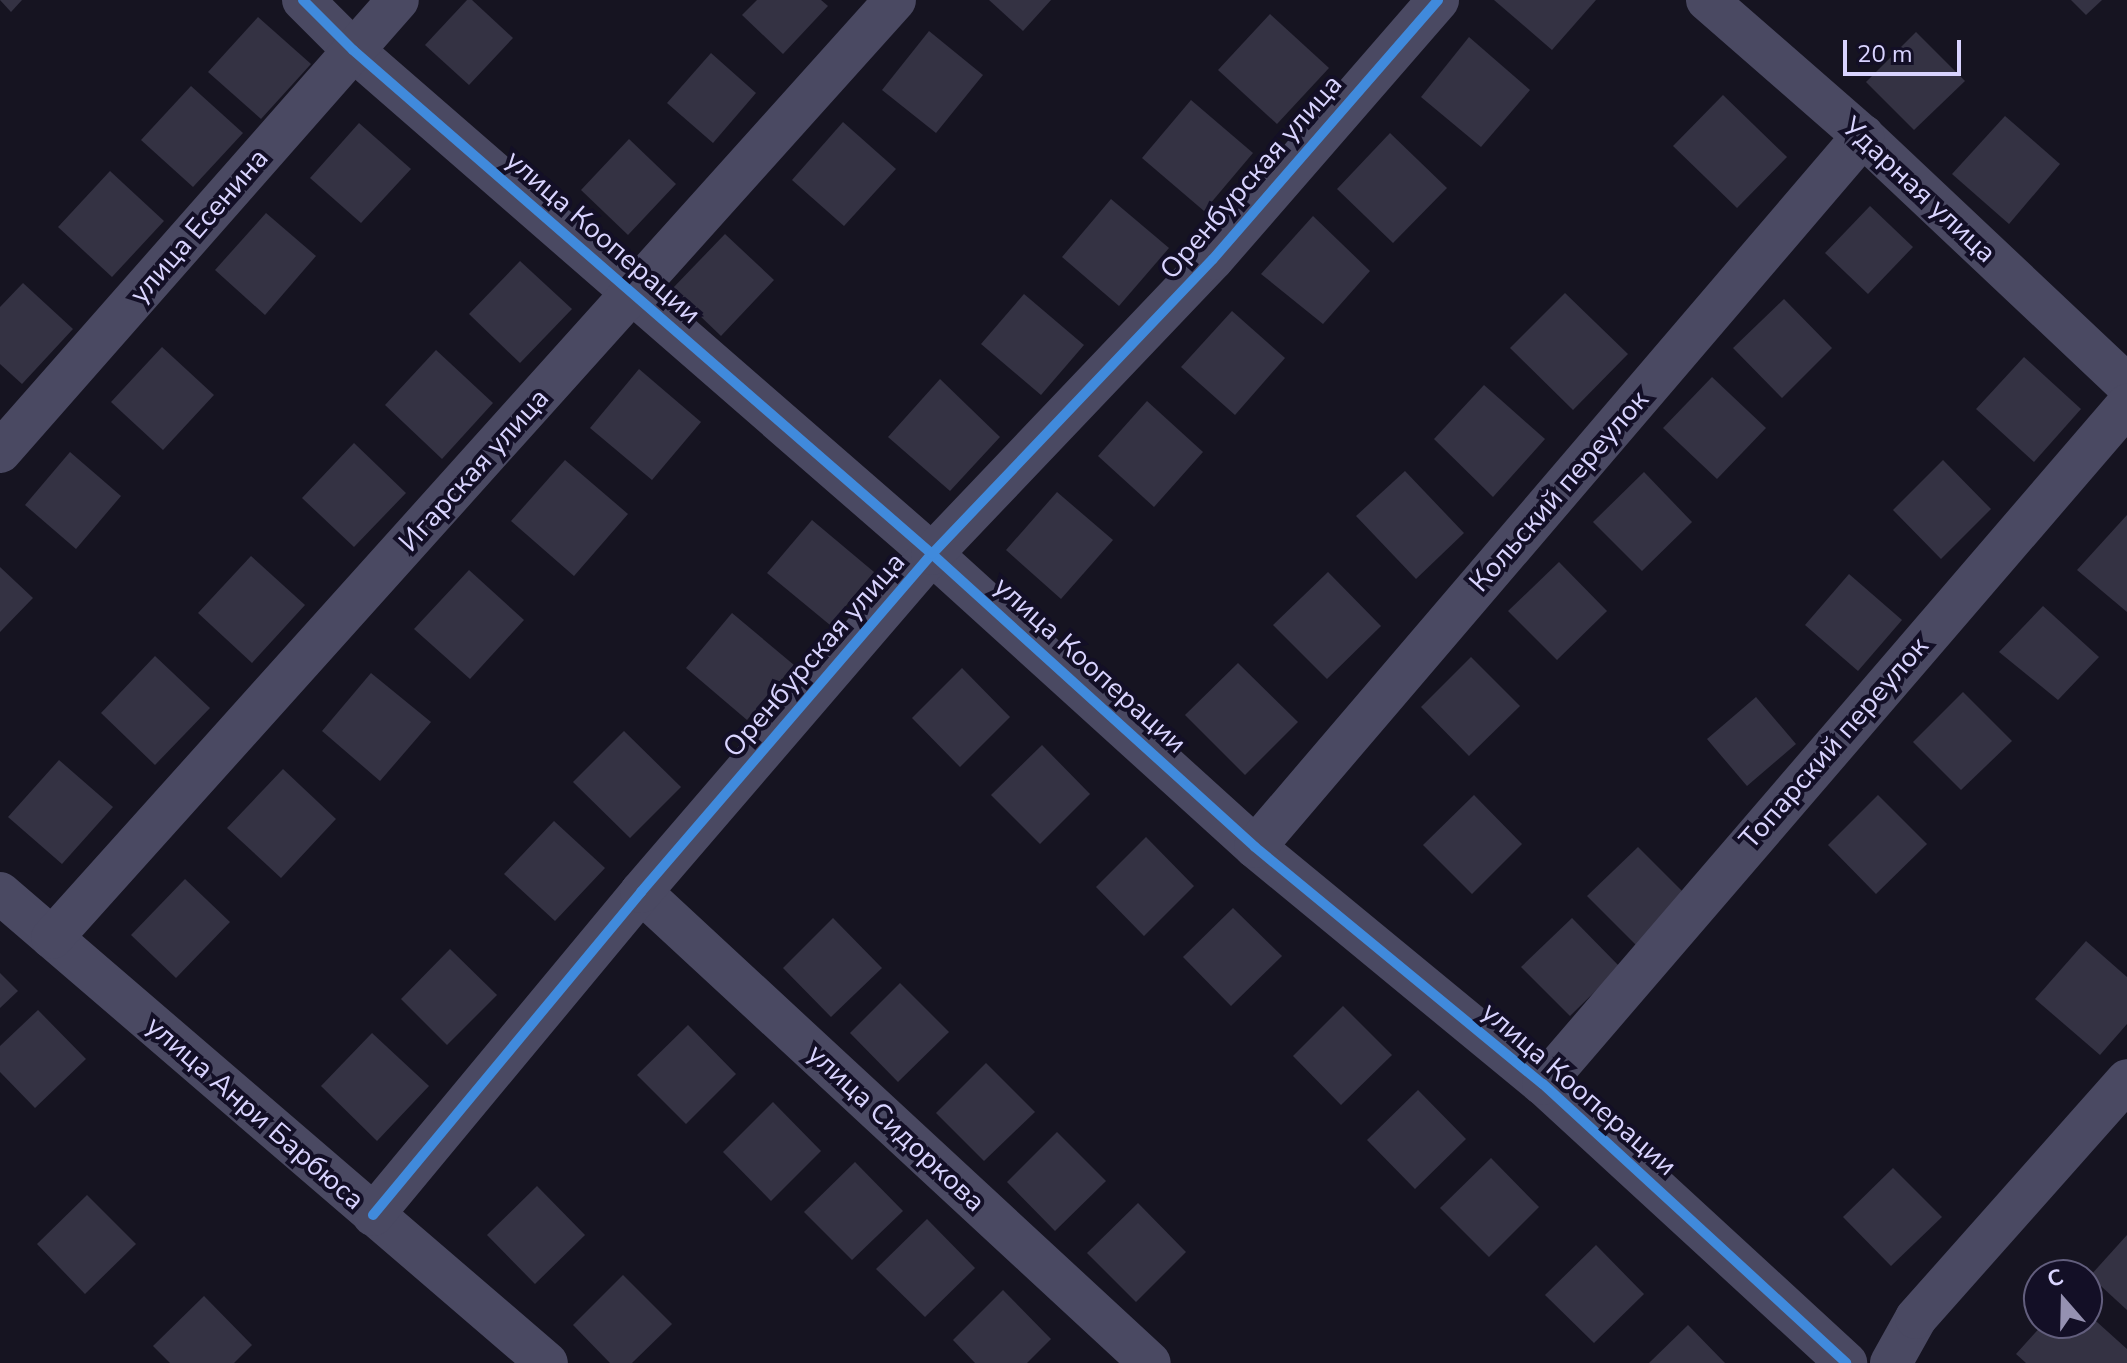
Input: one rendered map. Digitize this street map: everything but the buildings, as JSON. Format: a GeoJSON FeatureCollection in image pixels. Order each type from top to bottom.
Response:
{"type":"FeatureCollection","features":[{"type":"Feature","properties":{"kind":"street","name":"улица Кооперации"},"geometry":{"type":"LineString","coordinates":[[303,0],[353,50],[932,554],[1255,847],[1543,1084],[1846,1363]]}},
{"type":"Feature","properties":{"kind":"street","name":"улица Есенина"},"geometry":{"type":"LineString","coordinates":[[0,452],[398,0]]}},
{"type":"Feature","properties":{"kind":"street","name":"Игарская улица"},"geometry":{"type":"LineString","coordinates":[[52,938],[895,0]]}},
{"type":"Feature","properties":{"kind":"street","name":"Оренбурская улица"},"geometry":{"type":"LineString","coordinates":[[373,1215],[641,892],[932,554],[1213,259],[1438,0]]}},
{"type":"Feature","properties":{"kind":"street","name":"Ударная улица"},"geometry":{"type":"LineString","coordinates":[[1707,0],[1863,136],[2127,385]]}},
{"type":"Feature","properties":{"kind":"street","name":"Кольский переулок"},"geometry":{"type":"LineString","coordinates":[[1255,847],[1863,136]]}},
{"type":"Feature","properties":{"kind":"street","name":"Топарский переулок"},"geometry":{"type":"LineString","coordinates":[[1543,1084],[2127,405]]}},
{"type":"Feature","properties":{"kind":"street","name":"улица Сидоркова"},"geometry":{"type":"LineString","coordinates":[[641,892],[1150,1363]]}},
{"type":"Feature","properties":{"kind":"street","name":"улица Анри Барбюса"},"geometry":{"type":"LineString","coordinates":[[0,893],[547,1363]]}},
{"type":"Feature","properties":{"kind":"street"},"geometry":{"type":"LineString","coordinates":[[1891,1363],[1916,1318],[2127,1080]]}},
{"type":"Feature","properties":{"kind":"cycle path"},"geometry":{"type":"LineString","coordinates":[[303,0],[353,50],[932,554],[1255,847],[1543,1084],[1846,1363]]}},
{"type":"Feature","properties":{"kind":"cycle path"},"geometry":{"type":"LineString","coordinates":[[373,1215],[641,892],[932,554],[1213,259],[1438,0]]}}]}
